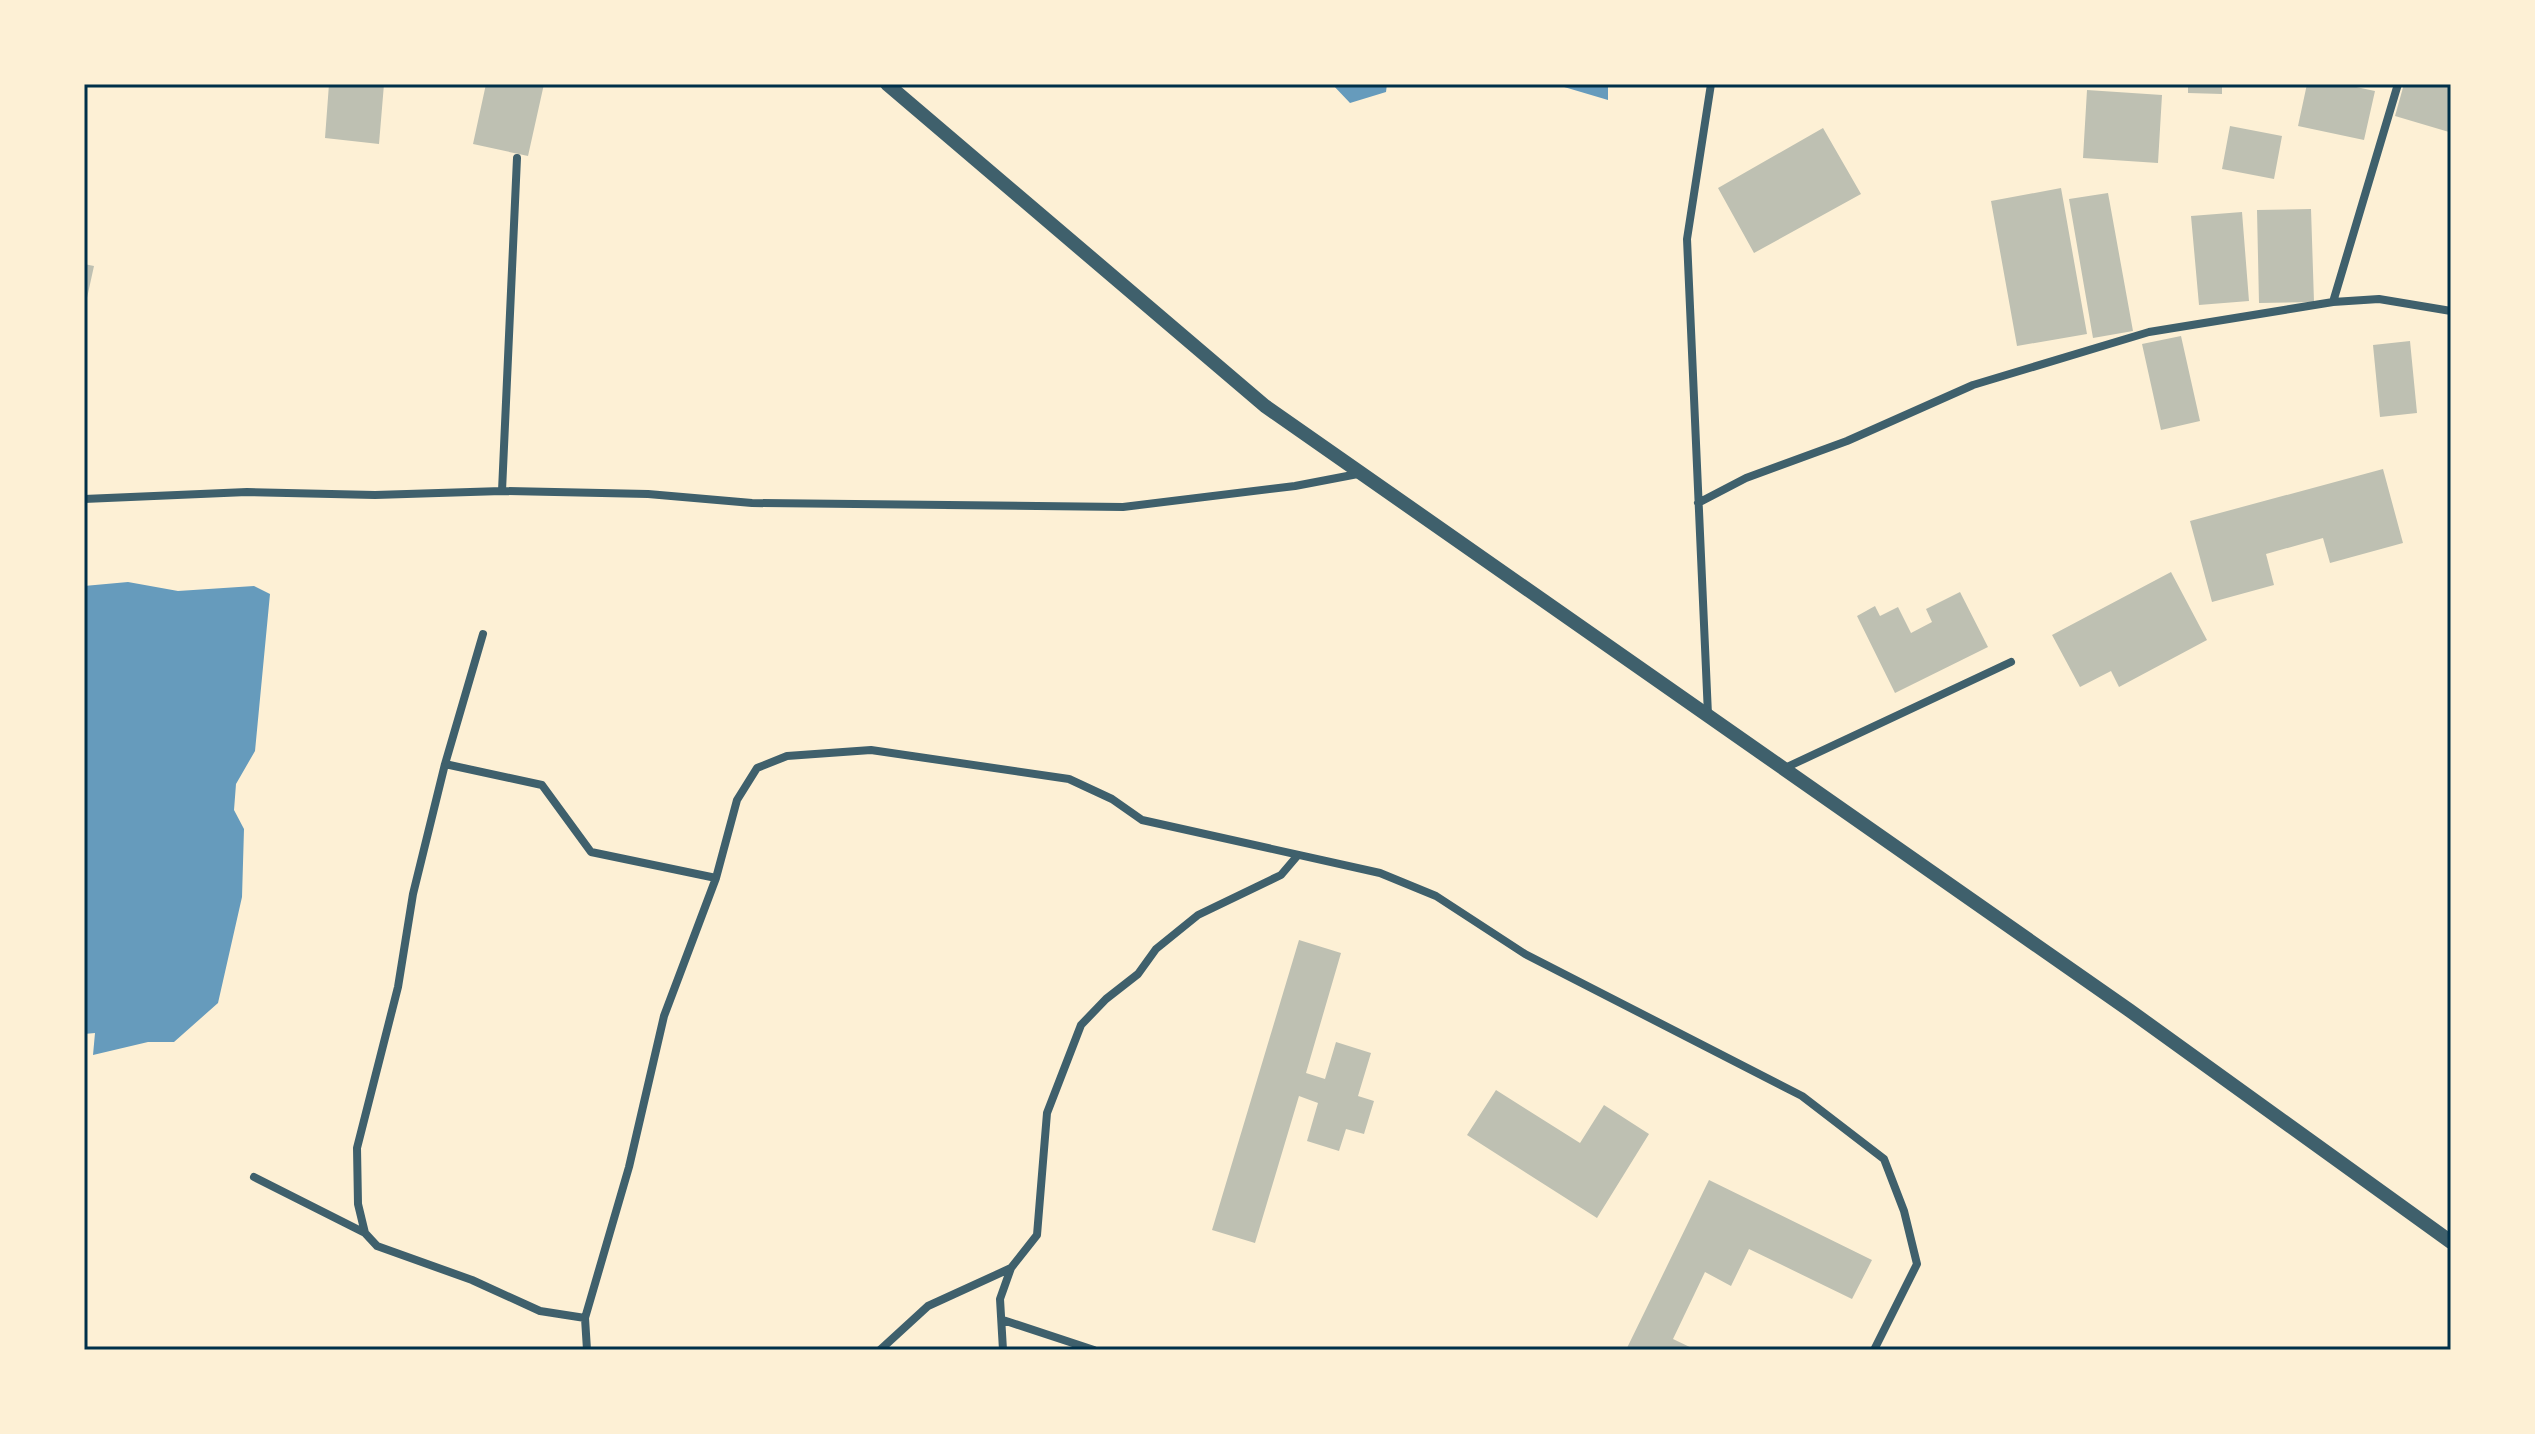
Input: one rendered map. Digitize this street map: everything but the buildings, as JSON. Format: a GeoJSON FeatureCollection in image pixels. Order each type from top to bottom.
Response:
{"type":"FeatureCollection","features":[{"type":"Feature","properties":{"kind":"street"},"geometry":{"type":"LineString","coordinates":[[887,84],[1265,406],[1785,768],[2451,1242]]}},
{"type":"Feature","properties":{"kind":"street"},"geometry":{"type":"LineString","coordinates":[[1708,715],[1687,239],[1711,84]]}},
{"type":"Feature","properties":{"kind":"street"},"geometry":{"type":"LineString","coordinates":[[2333,302],[2398,84]]}},
{"type":"Feature","properties":{"kind":"street"},"geometry":{"type":"LineString","coordinates":[[502,491],[517,158]]}},
{"type":"Feature","properties":{"kind":"street"},"geometry":{"type":"LineString","coordinates":[[1698,503],[1746,478],[1847,441],[1987,380],[2149,332],[2333,302],[2379,299],[2451,311]]}},
{"type":"Feature","properties":{"kind":"street"},"geometry":{"type":"LineString","coordinates":[[84,499],[247,492],[375,495],[502,491],[648,494],[752,503],[1123,507],[1295,486],[1364,473]]}},
{"type":"Feature","properties":{"kind":"street"},"geometry":{"type":"LineString","coordinates":[[365,1233],[358,1204],[357,1148],[398,987],[413,894],[445,764],[483,634]]}},
{"type":"Feature","properties":{"kind":"street"},"geometry":{"type":"LineString","coordinates":[[1785,768],[2011,662]]}},
{"type":"Feature","properties":{"kind":"street"},"geometry":{"type":"LineString","coordinates":[[587,1350],[585,1318],[629,1167],[664,1016],[716,878],[737,800],[757,768],[787,756],[871,750],[1069,779],[1112,799],[1142,820],[1380,873],[1436,896],[1525,954],[1802,1096],[1884,1159],[1904,1211],[1917,1264],[1874,1350]]}},
{"type":"Feature","properties":{"kind":"street"},"geometry":{"type":"LineString","coordinates":[[445,764],[542,785],[591,852],[716,878]]}},
{"type":"Feature","properties":{"kind":"street"},"geometry":{"type":"LineString","coordinates":[[880,1350],[928,1306],[1011,1268],[1023,1257],[1037,1235],[1047,1113],[1081,1025],[1106,999],[1138,974],[1156,949],[1198,915],[1281,875],[1298,855]]}},
{"type":"Feature","properties":{"kind":"street"},"geometry":{"type":"LineString","coordinates":[[254,1177],[365,1233],[377,1246],[472,1280],[540,1311],[585,1318]]}},
{"type":"Feature","properties":{"kind":"street"},"geometry":{"type":"LineString","coordinates":[[1003,1350],[1000,1299],[1011,1268]]}},
{"type":"Feature","properties":{"kind":"street"},"geometry":{"type":"LineString","coordinates":[[1003,1320],[1094,1350]]}},
{"type":"Feature","properties":{"kind":"water"},"geometry":{"type":"Polygon","coordinates":[[[1332,84],[1387,84],[1386,92],[1350,103],[1332,84]]]}},
{"type":"Feature","properties":{"kind":"water"},"geometry":{"type":"Polygon","coordinates":[[[1554,84],[1608,84],[1608,100],[1554,84]]]}},
{"type":"Feature","properties":{"kind":"water"},"geometry":{"type":"Polygon","coordinates":[[[128,582],[178,591],[254,586],[270,594],[255,751],[236,784],[234,810],[244,829],[242,897],[218,1003],[174,1042],[148,1042],[93,1055],[95,1033],[84,1034],[84,586],[128,582]]]}}]}
